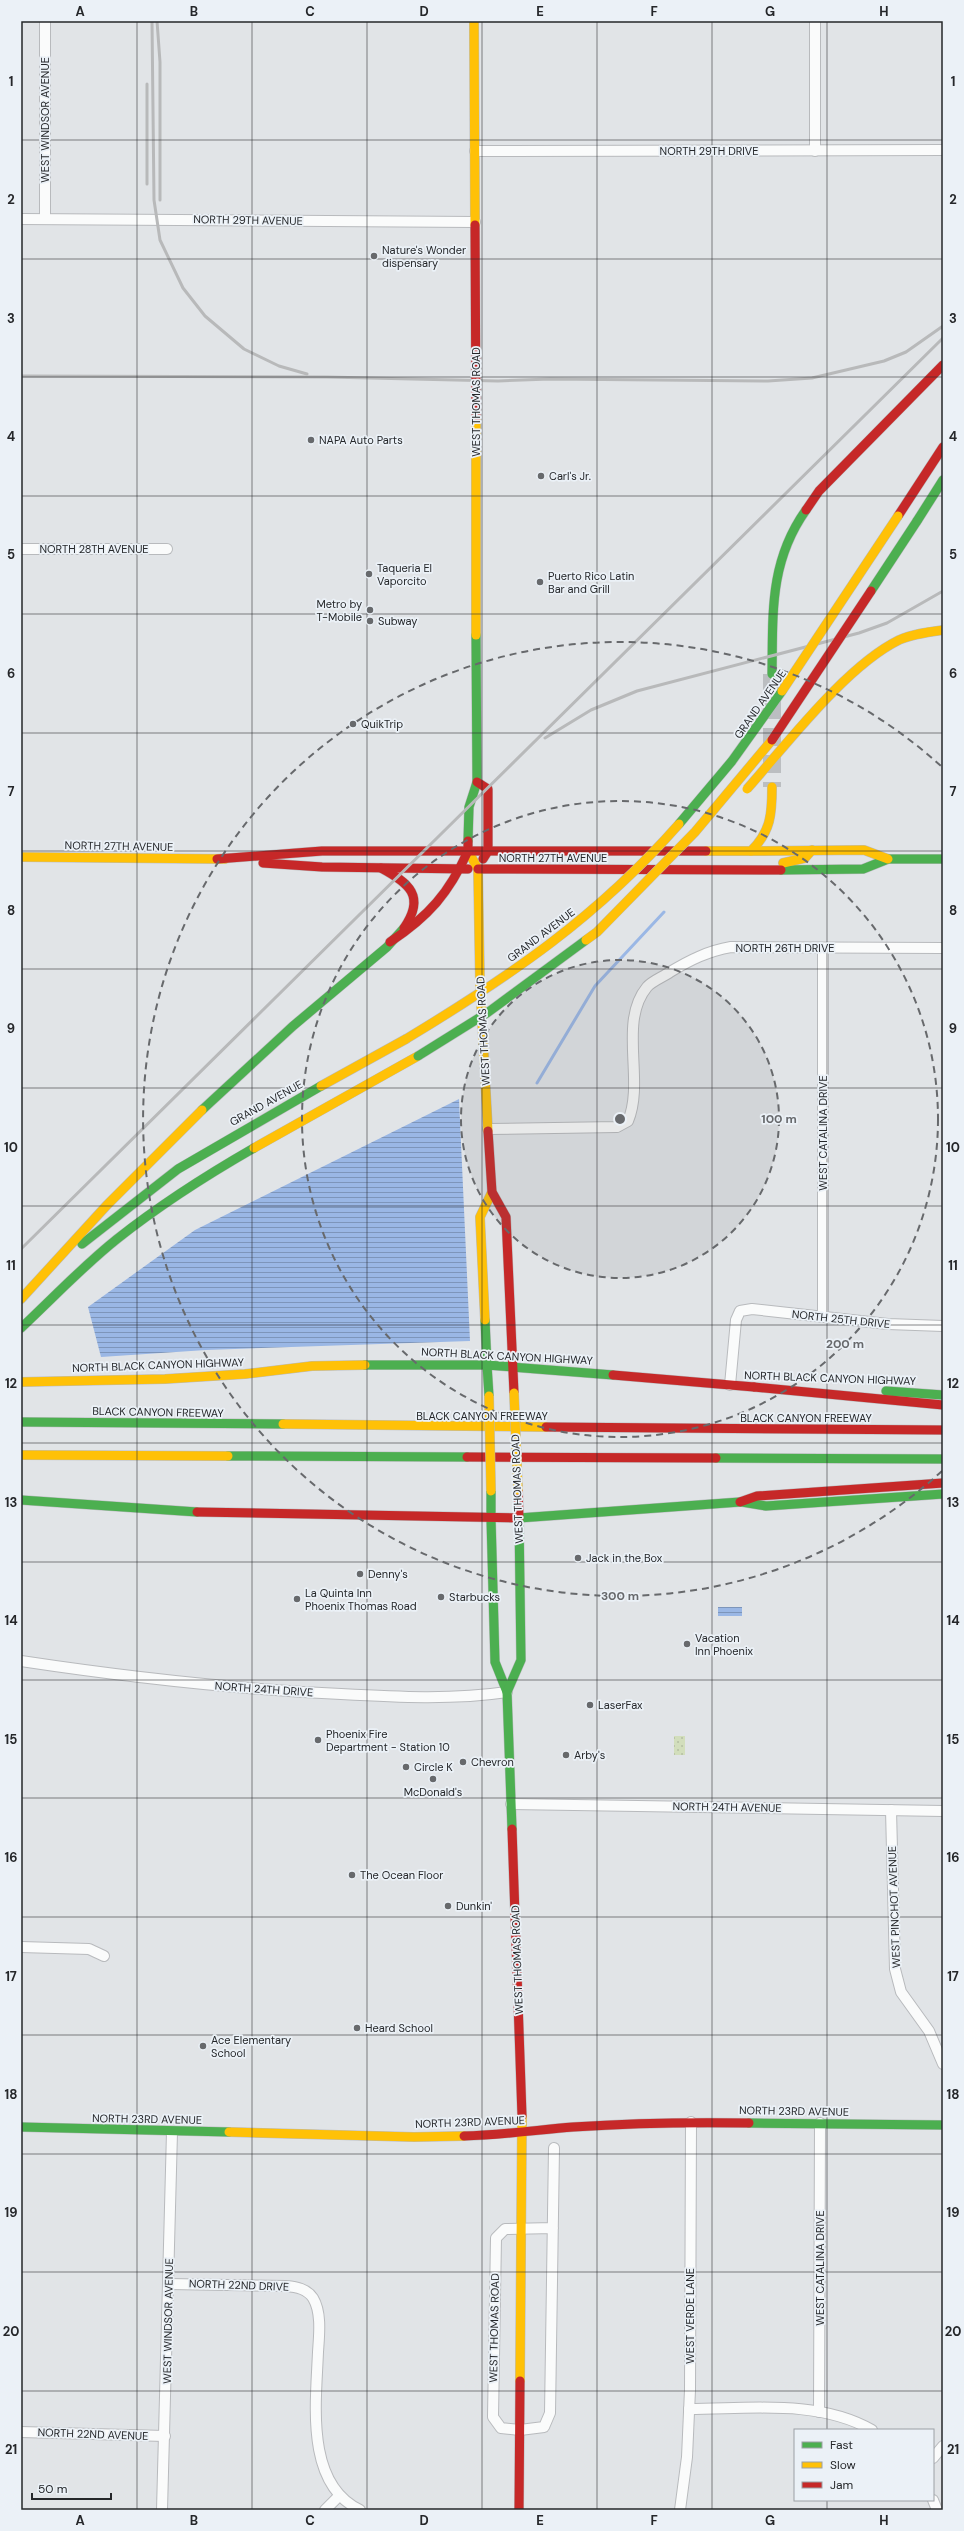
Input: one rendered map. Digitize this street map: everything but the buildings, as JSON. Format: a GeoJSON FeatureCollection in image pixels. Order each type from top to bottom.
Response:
{"type":"FeatureCollection","features":[{"type":"Feature","properties":{"kind":"main road","name":"WEST THOMAS ROAD"},"geometry":{"type":"LineString","coordinates":[[474,21],[477,782],[469,807],[468,851],[478,869],[480,984],[492,1192],[506,1217],[514,1366],[519,1518],[521,1660],[507,1692]]}},
{"type":"Feature","properties":{"kind":"main road"},"geometry":{"type":"LineString","coordinates":[[772,674],[774,591],[780,561],[793,528],[819,491],[943,365]]}},
{"type":"Feature","properties":{"kind":"main road","name":"GRAND AVENUE"},"geometry":{"type":"LineString","coordinates":[[21,1300],[105,1225],[178,1169],[230,1136],[406,1039],[479,995],[539,953],[611,894],[666,840],[732,763],[777,702],[943,447]]}},
{"type":"Feature","properties":{"kind":"main road"},"geometry":{"type":"LineString","coordinates":[[609,921],[695,832],[755,762],[804,695],[943,480]]}},
{"type":"Feature","properties":{"kind":"main road"},"geometry":{"type":"LineString","coordinates":[[738,798],[834,692],[868,658],[899,640],[920,633],[943,630]]}},
{"type":"Feature","properties":{"kind":"main road"},"geometry":{"type":"LineString","coordinates":[[477,782],[488,789],[488,851],[478,869]]}},
{"type":"Feature","properties":{"kind":"main road"},"geometry":{"type":"LineString","coordinates":[[751,851],[763,840],[770,827],[772,787]]}},
{"type":"Feature","properties":{"kind":"main road"},"geometry":{"type":"LineString","coordinates":[[21,1328],[101,1253],[158,1209],[244,1153],[418,1056],[493,1009],[552,968],[661,881],[717,821]]}},
{"type":"Feature","properties":{"kind":"main road"},"geometry":{"type":"LineString","coordinates":[[739,871],[751,865],[799,860],[805,858],[812,850]]}},
{"type":"Feature","properties":{"kind":"main road","name":"NORTH 27TH AVENUE"},"geometry":{"type":"LineString","coordinates":[[217,859],[322,851],[812,850],[864,850],[888,859],[943,859]]}},
{"type":"Feature","properties":{"kind":"main road"},"geometry":{"type":"LineString","coordinates":[[21,1300],[60,1253],[207,1106],[285,1033],[390,942],[413,927],[446,896],[468,851]]}},
{"type":"Feature","properties":{"kind":"main road","name":"NORTH 27TH AVENUE"},"geometry":{"type":"LineString","coordinates":[[21,857],[217,859],[322,867],[739,871],[863,869],[888,859]]}},
{"type":"Feature","properties":{"kind":"main road"},"geometry":{"type":"LineString","coordinates":[[381,868],[408,885],[415,898],[411,917],[390,942]]}},
{"type":"Feature","properties":{"kind":"main road","name":"WEST THOMAS ROAD"},"geometry":{"type":"LineString","coordinates":[[492,1192],[480,1217],[489,1396],[495,1662],[507,1692],[524,2133],[519,2510]]}},
{"type":"Feature","properties":{"kind":"main road","name":"NORTH BLACK CANYON HIGHWAY"},"geometry":{"type":"LineString","coordinates":[[21,1382],[165,1379],[245,1374],[312,1366],[420,1363],[514,1366],[754,1387],[840,1388],[943,1395]]}},
{"type":"Feature","properties":{"kind":"main road"},"geometry":{"type":"LineString","coordinates":[[754,1387],[943,1405]]}},
{"type":"Feature","properties":{"kind":"main road","name":"BLACK CANYON FREEWAY"},"geometry":{"type":"LineString","coordinates":[[21,1422],[943,1430]]}},
{"type":"Feature","properties":{"kind":"main road"},"geometry":{"type":"LineString","coordinates":[[477,1446],[524,1446]]}},
{"type":"Feature","properties":{"kind":"main road"},"geometry":{"type":"LineString","coordinates":[[21,1454],[943,1459]]}},
{"type":"Feature","properties":{"kind":"main road"},"geometry":{"type":"LineString","coordinates":[[740,1502],[757,1496],[943,1483]]}},
{"type":"Feature","properties":{"kind":"main road"},"geometry":{"type":"LineString","coordinates":[[21,1500],[221,1514],[491,1519],[740,1502],[766,1506],[943,1494]]}},
{"type":"Feature","properties":{"kind":"main road","name":"NORTH 23RD AVENUE"},"geometry":{"type":"LineString","coordinates":[[21,2127],[414,2137],[524,2133],[573,2127],[691,2122],[943,2125]]}},
{"type":"Feature","properties":{"kind":"street","name":"WEST WINDSOR AVENUE"},"geometry":{"type":"LineString","coordinates":[[45,21],[45,219]]}},
{"type":"Feature","properties":{"kind":"street"},"geometry":{"type":"LineString","coordinates":[[815,21],[815,151]]}},
{"type":"Feature","properties":{"kind":"street","name":"NORTH 29TH DRIVE"},"geometry":{"type":"LineString","coordinates":[[475,151],[943,150]]}},
{"type":"Feature","properties":{"kind":"street","name":"NORTH 29TH AVENUE"},"geometry":{"type":"LineString","coordinates":[[21,219],[475,222]]}},
{"type":"Feature","properties":{"kind":"street","name":"NORTH 28TH AVENUE"},"geometry":{"type":"LineString","coordinates":[[21,549],[167,549]]}},
{"type":"Feature","properties":{"kind":"street","name":"NORTH 26TH DRIVE"},"geometry":{"type":"LineString","coordinates":[[488,1129],[617,1127],[628,1121],[632,1110],[634,1096],[633,1032],[637,1005],[641,995],[648,986],[685,963],[711,950],[731,947],[943,948]]}},
{"type":"Feature","properties":{"kind":"street","name":"WEST CATALINA DRIVE"},"geometry":{"type":"LineString","coordinates":[[823,948],[823,1317]]}},
{"type":"Feature","properties":{"kind":"street","name":"NORTH 25TH DRIVE"},"geometry":{"type":"LineString","coordinates":[[730,1385],[736,1320],[740,1311],[752,1310],[888,1324],[943,1326]]}},
{"type":"Feature","properties":{"kind":"street","name":"NORTH 24TH DRIVE"},"geometry":{"type":"LineString","coordinates":[[21,1661],[106,1674],[246,1690],[389,1696],[478,1696],[507,1692]]}},
{"type":"Feature","properties":{"kind":"street","name":"NORTH 24TH AVENUE"},"geometry":{"type":"LineString","coordinates":[[511,1804],[943,1811]]}},
{"type":"Feature","properties":{"kind":"street","name":"WEST PINCHOT AVENUE"},"geometry":{"type":"LineString","coordinates":[[891,1810],[895,1969],[901,1992],[929,2031],[943,2064]]}},
{"type":"Feature","properties":{"kind":"street"},"geometry":{"type":"LineString","coordinates":[[21,1947],[89,1949],[104,1956]]}},
{"type":"Feature","properties":{"kind":"street","name":"WEST VERDE LANE"},"geometry":{"type":"LineString","coordinates":[[680,2510],[687,2457],[690,2408],[691,2122]]}},
{"type":"Feature","properties":{"kind":"street","name":"WEST CATALINA DRIVE"},"geometry":{"type":"LineString","coordinates":[[819,2412],[820,2124]]}},
{"type":"Feature","properties":{"kind":"street","name":"WEST WINDSOR AVENUE"},"geometry":{"type":"LineString","coordinates":[[162,2510],[172,2132]]}},
{"type":"Feature","properties":{"kind":"street","name":"WEST THOMAS ROAD"},"geometry":{"type":"LineString","coordinates":[[553,2228],[505,2229],[496,2238],[493,2417],[501,2428],[520,2430],[544,2427],[550,2412],[553,2228],[554,2148]]}},
{"type":"Feature","properties":{"kind":"street","name":"NORTH 22ND DRIVE"},"geometry":{"type":"LineString","coordinates":[[169,2284],[286,2286],[298,2287],[308,2293],[316,2306],[319,2330],[317,2434],[322,2464],[339,2496]]}},
{"type":"Feature","properties":{"kind":"street"},"geometry":{"type":"LineString","coordinates":[[690,2408],[793,2408],[839,2416],[870,2429]]}},
{"type":"Feature","properties":{"kind":"street","name":"NORTH 22ND AVENUE"},"geometry":{"type":"LineString","coordinates":[[21,2432],[165,2436]]}},
{"type":"Feature","properties":{"kind":"street"},"geometry":{"type":"LineString","coordinates":[[934,2457],[943,2446]]}},
{"type":"Feature","properties":{"kind":"street"},"geometry":{"type":"LineString","coordinates":[[325,2510],[339,2496],[360,2510]]}},
{"type":"Feature","properties":{"kind":"green space"},"geometry":{"type":"Polygon","coordinates":[[[674,1736],[685,1736],[685,1755],[674,1755],[674,1736]]]}},
{"type":"Feature","properties":{"kind":"water"},"geometry":{"type":"Polygon","coordinates":[[[459,1099],[470,1341],[206,1350],[101,1357],[88,1307],[195,1230],[459,1099]]]}},
{"type":"Feature","properties":{"kind":"water"},"geometry":{"type":"Polygon","coordinates":[[[718,1607],[742,1607],[742,1616],[718,1616],[718,1607]]]}},
{"type":"Feature","properties":{"kind":"waterway"},"geometry":{"type":"LineString","coordinates":[[537,1083],[595,986],[664,912]]}},
{"type":"Feature","properties":{"kind":"tunnel"},"geometry":{"type":"LineString","coordinates":[[772,674],[772,787]]}},
{"type":"Feature","properties":{"kind":"railway"},"geometry":{"type":"LineString","coordinates":[[152,21],[154,200],[160,240],[183,288],[205,316],[244,349],[279,366],[307,374]]}},
{"type":"Feature","properties":{"kind":"railway"},"geometry":{"type":"LineString","coordinates":[[157,21],[160,62],[160,200]]}},
{"type":"Feature","properties":{"kind":"railway"},"geometry":{"type":"LineString","coordinates":[[147,84],[147,184]]}},
{"type":"Feature","properties":{"kind":"railway"},"geometry":{"type":"LineString","coordinates":[[21,376],[327,377],[498,381],[550,379],[768,381],[812,378],[884,361],[906,352],[943,326]]}},
{"type":"Feature","properties":{"kind":"railway"},"geometry":{"type":"LineString","coordinates":[[21,1249],[943,338]]}},
{"type":"Feature","properties":{"kind":"railway"},"geometry":{"type":"LineString","coordinates":[[545,738],[591,710],[637,691],[859,633],[887,623],[943,591]]}},
{"type":"Feature","properties":{"kind":"traffic: fast"},"geometry":{"type":"LineString","coordinates":[[917,521],[943,480]]}},
{"type":"Feature","properties":{"kind":"traffic: fast"},"geometry":{"type":"LineString","coordinates":[[772,674],[773,609],[779,569],[785,549],[806,510]]}},
{"type":"Feature","properties":{"kind":"traffic: fast"},"geometry":{"type":"LineString","coordinates":[[871,591],[917,521]]}},
{"type":"Feature","properties":{"kind":"traffic: fast"},"geometry":{"type":"LineString","coordinates":[[468,841],[469,807],[477,782],[476,635]]}},
{"type":"Feature","properties":{"kind":"traffic: fast"},"geometry":{"type":"LineString","coordinates":[[679,824],[732,761],[782,691]]}},
{"type":"Feature","properties":{"kind":"traffic: fast"},"geometry":{"type":"LineString","coordinates":[[781,870],[863,869],[888,859],[943,859]]}},
{"type":"Feature","properties":{"kind":"traffic: fast"},"geometry":{"type":"LineString","coordinates":[[202,1110],[293,1026],[387,947],[404,928]]}},
{"type":"Feature","properties":{"kind":"traffic: fast"},"geometry":{"type":"LineString","coordinates":[[418,1056],[487,1013],[586,940]]}},
{"type":"Feature","properties":{"kind":"traffic: fast"},"geometry":{"type":"LineString","coordinates":[[82,1244],[178,1169],[321,1086]]}},
{"type":"Feature","properties":{"kind":"traffic: fast"},"geometry":{"type":"LineString","coordinates":[[21,1328],[104,1249],[150,1214],[184,1191],[254,1148]]}},
{"type":"Feature","properties":{"kind":"traffic: fast"},"geometry":{"type":"LineString","coordinates":[[365,1365],[487,1365],[485,1320]]}},
{"type":"Feature","properties":{"kind":"traffic: fast"},"geometry":{"type":"LineString","coordinates":[[489,1396],[487,1365],[613,1375]]}},
{"type":"Feature","properties":{"kind":"traffic: fast"},"geometry":{"type":"LineString","coordinates":[[886,1391],[943,1395]]}},
{"type":"Feature","properties":{"kind":"traffic: fast"},"geometry":{"type":"LineString","coordinates":[[21,1422],[283,1424]]}},
{"type":"Feature","properties":{"kind":"traffic: fast"},"geometry":{"type":"LineString","coordinates":[[228,1456],[467,1457]]}},
{"type":"Feature","properties":{"kind":"traffic: fast"},"geometry":{"type":"LineString","coordinates":[[716,1458],[943,1459]]}},
{"type":"Feature","properties":{"kind":"traffic: fast"},"geometry":{"type":"LineString","coordinates":[[491,1491],[491,1519]]}},
{"type":"Feature","properties":{"kind":"traffic: fast"},"geometry":{"type":"LineString","coordinates":[[742,1502],[766,1506],[943,1494]]}},
{"type":"Feature","properties":{"kind":"traffic: fast"},"geometry":{"type":"LineString","coordinates":[[21,1500],[197,1512]]}},
{"type":"Feature","properties":{"kind":"traffic: fast"},"geometry":{"type":"LineString","coordinates":[[519,1518],[740,1502]]}},
{"type":"Feature","properties":{"kind":"traffic: fast"},"geometry":{"type":"LineString","coordinates":[[507,1692],[521,1660],[519,1518]]}},
{"type":"Feature","properties":{"kind":"traffic: fast"},"geometry":{"type":"LineString","coordinates":[[491,1519],[495,1662],[507,1692],[512,1829]]}},
{"type":"Feature","properties":{"kind":"traffic: fast"},"geometry":{"type":"LineString","coordinates":[[749,2123],[943,2125]]}},
{"type":"Feature","properties":{"kind":"traffic: fast"},"geometry":{"type":"LineString","coordinates":[[21,2127],[229,2132]]}},
{"type":"Feature","properties":{"kind":"traffic: slow"},"geometry":{"type":"LineString","coordinates":[[474,21],[475,225]]}},
{"type":"Feature","properties":{"kind":"traffic: slow"},"geometry":{"type":"LineString","coordinates":[[476,418],[476,635]]}},
{"type":"Feature","properties":{"kind":"traffic: slow"},"geometry":{"type":"LineString","coordinates":[[782,691],[898,516]]}},
{"type":"Feature","properties":{"kind":"traffic: slow"},"geometry":{"type":"LineString","coordinates":[[747,789],[818,707],[859,668],[879,652],[899,640],[926,632],[943,630]]}},
{"type":"Feature","properties":{"kind":"traffic: slow"},"geometry":{"type":"LineString","coordinates":[[586,940],[597,932],[695,832],[772,740]]}},
{"type":"Feature","properties":{"kind":"traffic: slow"},"geometry":{"type":"LineString","coordinates":[[706,851],[751,851],[763,836],[769,822],[772,806],[772,787]]}},
{"type":"Feature","properties":{"kind":"traffic: slow"},"geometry":{"type":"LineString","coordinates":[[406,1039],[482,991],[552,942],[617,888],[679,824]]}},
{"type":"Feature","properties":{"kind":"traffic: slow"},"geometry":{"type":"LineString","coordinates":[[783,863],[805,858],[812,850]]}},
{"type":"Feature","properties":{"kind":"traffic: slow"},"geometry":{"type":"LineString","coordinates":[[751,851],[864,850],[888,859]]}},
{"type":"Feature","properties":{"kind":"traffic: slow"},"geometry":{"type":"LineString","coordinates":[[468,851],[478,869],[480,984],[488,1131]]}},
{"type":"Feature","properties":{"kind":"traffic: slow"},"geometry":{"type":"LineString","coordinates":[[21,857],[225,859]]}},
{"type":"Feature","properties":{"kind":"traffic: slow"},"geometry":{"type":"LineString","coordinates":[[321,1086],[406,1039]]}},
{"type":"Feature","properties":{"kind":"traffic: slow"},"geometry":{"type":"LineString","coordinates":[[254,1148],[418,1056]]}},
{"type":"Feature","properties":{"kind":"traffic: slow"},"geometry":{"type":"LineString","coordinates":[[21,1299],[107,1205],[202,1110]]}},
{"type":"Feature","properties":{"kind":"traffic: slow"},"geometry":{"type":"LineString","coordinates":[[485,1320],[480,1217],[492,1192]]}},
{"type":"Feature","properties":{"kind":"traffic: slow"},"geometry":{"type":"LineString","coordinates":[[21,1382],[165,1379],[245,1374],[312,1366],[365,1365]]}},
{"type":"Feature","properties":{"kind":"traffic: slow"},"geometry":{"type":"LineString","coordinates":[[514,1393],[518,1490]]}},
{"type":"Feature","properties":{"kind":"traffic: slow"},"geometry":{"type":"LineString","coordinates":[[489,1396],[491,1491]]}},
{"type":"Feature","properties":{"kind":"traffic: slow"},"geometry":{"type":"LineString","coordinates":[[283,1424],[546,1427]]}},
{"type":"Feature","properties":{"kind":"traffic: slow"},"geometry":{"type":"LineString","coordinates":[[21,1455],[228,1456]]}},
{"type":"Feature","properties":{"kind":"traffic: slow"},"geometry":{"type":"LineString","coordinates":[[520,2381],[522,2116]]}},
{"type":"Feature","properties":{"kind":"traffic: slow"},"geometry":{"type":"LineString","coordinates":[[229,2132],[414,2137],[464,2136]]}},
{"type":"Feature","properties":{"kind":"traffic: jam"},"geometry":{"type":"LineString","coordinates":[[475,225],[476,418]]}},
{"type":"Feature","properties":{"kind":"traffic: jam"},"geometry":{"type":"LineString","coordinates":[[806,510],[819,491],[943,365]]}},
{"type":"Feature","properties":{"kind":"traffic: jam"},"geometry":{"type":"LineString","coordinates":[[898,516],[943,447]]}},
{"type":"Feature","properties":{"kind":"traffic: jam"},"geometry":{"type":"LineString","coordinates":[[772,740],[871,591]]}},
{"type":"Feature","properties":{"kind":"traffic: jam"},"geometry":{"type":"LineString","coordinates":[[477,782],[488,789],[488,851],[483,859]]}},
{"type":"Feature","properties":{"kind":"traffic: jam"},"geometry":{"type":"LineString","coordinates":[[217,859],[322,851],[468,851],[468,841]]}},
{"type":"Feature","properties":{"kind":"traffic: jam"},"geometry":{"type":"LineString","coordinates":[[468,851],[706,851]]}},
{"type":"Feature","properties":{"kind":"traffic: jam"},"geometry":{"type":"LineString","coordinates":[[390,942],[427,913],[453,879],[468,851]]}},
{"type":"Feature","properties":{"kind":"traffic: jam"},"geometry":{"type":"LineString","coordinates":[[263,863],[322,867],[468,869]]}},
{"type":"Feature","properties":{"kind":"traffic: jam"},"geometry":{"type":"LineString","coordinates":[[381,868],[400,879],[411,892],[414,899],[414,907],[404,928]]}},
{"type":"Feature","properties":{"kind":"traffic: jam"},"geometry":{"type":"LineString","coordinates":[[478,869],[781,870]]}},
{"type":"Feature","properties":{"kind":"traffic: jam"},"geometry":{"type":"LineString","coordinates":[[488,1131],[492,1192],[506,1217],[514,1393]]}},
{"type":"Feature","properties":{"kind":"traffic: jam"},"geometry":{"type":"LineString","coordinates":[[613,1375],[754,1387]]}},
{"type":"Feature","properties":{"kind":"traffic: jam"},"geometry":{"type":"LineString","coordinates":[[754,1387],[943,1405]]}},
{"type":"Feature","properties":{"kind":"traffic: jam"},"geometry":{"type":"LineString","coordinates":[[546,1427],[943,1430]]}},
{"type":"Feature","properties":{"kind":"traffic: jam"},"geometry":{"type":"LineString","coordinates":[[467,1457],[716,1458]]}},
{"type":"Feature","properties":{"kind":"traffic: jam"},"geometry":{"type":"LineString","coordinates":[[740,1502],[757,1496],[943,1483]]}},
{"type":"Feature","properties":{"kind":"traffic: jam"},"geometry":{"type":"LineString","coordinates":[[197,1512],[519,1518],[518,1490]]}},
{"type":"Feature","properties":{"kind":"traffic: jam"},"geometry":{"type":"LineString","coordinates":[[512,1829],[522,2116]]}},
{"type":"Feature","properties":{"kind":"traffic: jam"},"geometry":{"type":"LineString","coordinates":[[464,2136],[505,2134],[573,2127],[683,2123],[749,2123]]}},
{"type":"Feature","properties":{"kind":"traffic: jam"},"geometry":{"type":"LineString","coordinates":[[519,2510],[520,2381]]}},
{"type":"Feature","properties":{"kind":"place","name":"Nature's Wonder dispensary"},"geometry":{"type":"Point","coordinates":[374,256]}},
{"type":"Feature","properties":{"kind":"place","name":"NAPA Auto Parts"},"geometry":{"type":"Point","coordinates":[311,440]}},
{"type":"Feature","properties":{"kind":"place","name":"Carl's Jr."},"geometry":{"type":"Point","coordinates":[541,476]}},
{"type":"Feature","properties":{"kind":"place","name":"Taqueria El Vaporcito"},"geometry":{"type":"Point","coordinates":[369,574]}},
{"type":"Feature","properties":{"kind":"place","name":"Puerto Rico Latin Bar and Grill"},"geometry":{"type":"Point","coordinates":[540,582]}},
{"type":"Feature","properties":{"kind":"place","name":"Metro by T-Mobile"},"geometry":{"type":"Point","coordinates":[370,610]}},
{"type":"Feature","properties":{"kind":"place","name":"Subway"},"geometry":{"type":"Point","coordinates":[370,621]}},
{"type":"Feature","properties":{"kind":"place","name":"QuikTrip"},"geometry":{"type":"Point","coordinates":[353,724]}},
{"type":"Feature","properties":{"kind":"place","name":"Jack in the Box"},"geometry":{"type":"Point","coordinates":[578,1558]}},
{"type":"Feature","properties":{"kind":"place","name":"Denny's"},"geometry":{"type":"Point","coordinates":[360,1574]}},
{"type":"Feature","properties":{"kind":"place","name":"Starbucks"},"geometry":{"type":"Point","coordinates":[441,1597]}},
{"type":"Feature","properties":{"kind":"place","name":"La Quinta Inn Phoenix Thomas Road"},"geometry":{"type":"Point","coordinates":[297,1599]}},
{"type":"Feature","properties":{"kind":"place","name":"Vacation Inn Phoenix"},"geometry":{"type":"Point","coordinates":[687,1644]}},
{"type":"Feature","properties":{"kind":"place","name":"LaserFax"},"geometry":{"type":"Point","coordinates":[590,1705]}},
{"type":"Feature","properties":{"kind":"place","name":"Phoenix Fire Department - Station 10"},"geometry":{"type":"Point","coordinates":[318,1740]}},
{"type":"Feature","properties":{"kind":"place","name":"Arby's"},"geometry":{"type":"Point","coordinates":[566,1755]}},
{"type":"Feature","properties":{"kind":"place","name":"Chevron"},"geometry":{"type":"Point","coordinates":[463,1762]}},
{"type":"Feature","properties":{"kind":"place","name":"Circle K"},"geometry":{"type":"Point","coordinates":[406,1767]}},
{"type":"Feature","properties":{"kind":"place","name":"McDonald's"},"geometry":{"type":"Point","coordinates":[433,1779]}},
{"type":"Feature","properties":{"kind":"place","name":"The Ocean Floor"},"geometry":{"type":"Point","coordinates":[352,1875]}},
{"type":"Feature","properties":{"kind":"place","name":"Dunkin'"},"geometry":{"type":"Point","coordinates":[448,1906]}},
{"type":"Feature","properties":{"kind":"place","name":"Heard School"},"geometry":{"type":"Point","coordinates":[357,2028]}},
{"type":"Feature","properties":{"kind":"place","name":"Ace Elementary School"},"geometry":{"type":"Point","coordinates":[203,2046]}}]}
